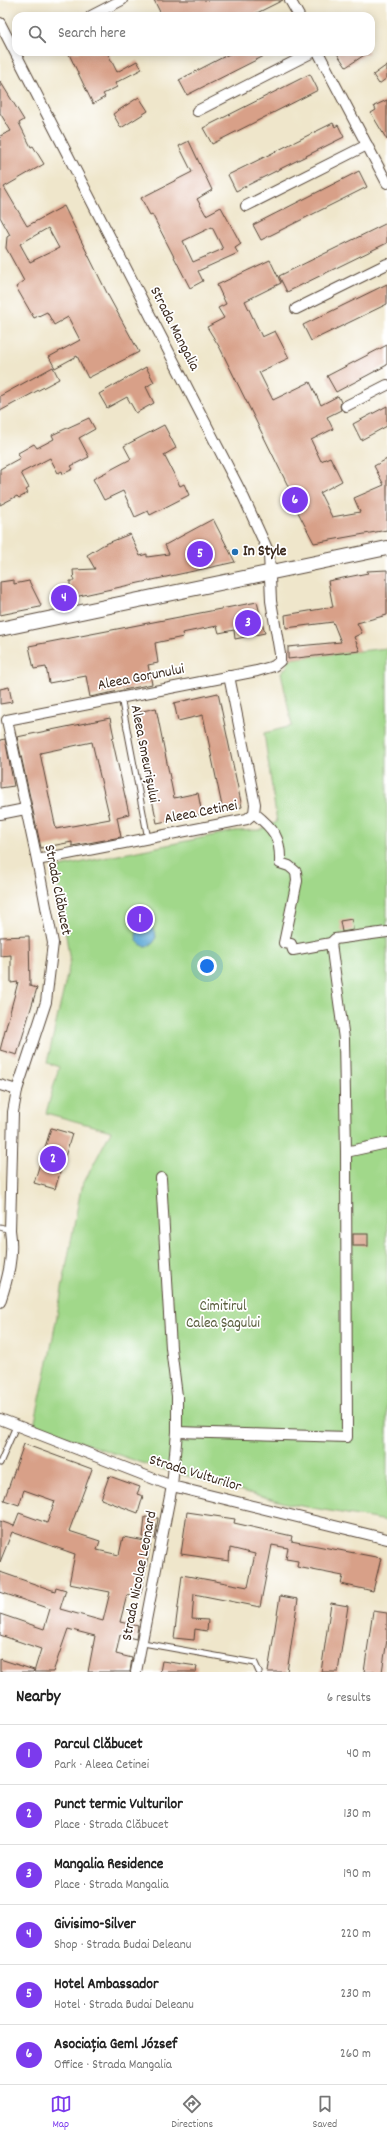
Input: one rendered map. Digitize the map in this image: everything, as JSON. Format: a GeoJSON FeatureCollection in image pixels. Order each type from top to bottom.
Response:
{"type":"FeatureCollection","features":[{"type":"Feature","properties":{"kind":"main road"},"geometry":{"type":"LineString","coordinates":[[0,629],[387,548]]}},
{"type":"Feature","properties":{"kind":"street"},"geometry":{"type":"LineString","coordinates":[[99,12],[122,0]]}},
{"type":"Feature","properties":{"kind":"street"},"geometry":{"type":"LineString","coordinates":[[290,0],[297,12]]}},
{"type":"Feature","properties":{"kind":"street","name":"Strada Mangalia"},"geometry":{"type":"LineString","coordinates":[[0,22],[12,43]]}},
{"type":"Feature","properties":{"kind":"street","name":"Strada Mangalia"},"geometry":{"type":"LineString","coordinates":[[20,56],[244,498],[267,548],[271,601],[280,661]]}},
{"type":"Feature","properties":{"kind":"street"},"geometry":{"type":"LineString","coordinates":[[197,111],[305,56]]}},
{"type":"Feature","properties":{"kind":"street"},"geometry":{"type":"LineString","coordinates":[[320,56],[387,183]]}},
{"type":"Feature","properties":{"kind":"street"},"geometry":{"type":"LineString","coordinates":[[246,206],[367,145]]}},
{"type":"Feature","properties":{"kind":"street"},"geometry":{"type":"LineString","coordinates":[[296,309],[387,264]]}},
{"type":"Feature","properties":{"kind":"street"},"geometry":{"type":"LineString","coordinates":[[346,406],[387,385]]}},
{"type":"Feature","properties":{"kind":"street","name":"Aleea Gorunului"},"geometry":{"type":"LineString","coordinates":[[7,720],[229,676],[274,666],[280,661]]}},
{"type":"Feature","properties":{"kind":"street","name":"Aleea Cetinei"},"geometry":{"type":"LineString","coordinates":[[37,860],[247,819],[254,813],[255,804],[229,676]]}},
{"type":"Feature","properties":{"kind":"street","name":"Strada Clăbucet"},"geometry":{"type":"LineString","coordinates":[[0,1302],[9,1275],[12,1245],[5,1228],[12,1112],[17,1090],[42,1019],[49,984],[52,943],[37,860],[7,720]]}},
{"type":"Feature","properties":{"kind":"street"},"geometry":{"type":"LineString","coordinates":[[0,814],[26,809]]}},
{"type":"Feature","properties":{"kind":"street"},"geometry":{"type":"LineString","coordinates":[[254,813],[269,826],[281,847],[280,863],[289,866],[296,872],[297,881],[284,943],[291,944],[293,950],[331,943],[335,940],[387,932]]}},
{"type":"Feature","properties":{"kind":"street"},"geometry":{"type":"LineString","coordinates":[[177,1432],[347,1437],[344,1039],[331,943]]}},
{"type":"Feature","properties":{"kind":"street"},"geometry":{"type":"LineString","coordinates":[[0,1085],[17,1090]]}},
{"type":"Feature","properties":{"kind":"street"},"geometry":{"type":"LineString","coordinates":[[346,1152],[387,1143]]}},
{"type":"Feature","properties":{"kind":"street","name":"Strada Nicolae Leonard"},"geometry":{"type":"LineString","coordinates":[[136,1672],[143,1643],[172,1486],[177,1432],[177,1396],[171,1348],[161,1178]]}},
{"type":"Feature","properties":{"kind":"street","name":"Strada Vulturilor"},"geometry":{"type":"LineString","coordinates":[[0,1419],[172,1486],[387,1539]]}},
{"type":"Feature","properties":{"kind":"lane","name":"Aleea Smeurișului"},"geometry":{"type":"LineString","coordinates":[[121,697],[148,839]]}},
{"type":"Feature","properties":{"kind":"lane"},"geometry":{"type":"LineString","coordinates":[[0,1463],[16,1426]]}},
{"type":"Feature","properties":{"kind":"lane"},"geometry":{"type":"LineString","coordinates":[[143,1643],[256,1663],[259,1672]]}},
{"type":"Feature","properties":{"kind":"green space","name":"Cimitirul Calea Șagului"},"geometry":{"type":"Polygon","coordinates":[[[387,648],[387,1521],[290,1504],[154,1467],[34,1426],[50,1353],[81,1188],[111,1131],[46,1113],[59,1067],[47,1063],[70,962],[57,876],[60,867],[235,831],[260,830],[277,822],[264,733],[292,726],[281,672],[287,667],[288,659],[387,648]]]}},
{"type":"Feature","properties":{"kind":"water"},"geometry":{"type":"Polygon","coordinates":[[[146,926],[153,929],[156,936],[153,943],[146,946],[139,943],[136,936],[139,929],[146,926]]]}},
{"type":"Feature","properties":{"kind":"building"},"geometry":{"type":"Polygon","coordinates":[[[154,0],[283,0],[259,12],[160,12],[154,0]]]}},
{"type":"Feature","properties":{"kind":"building"},"geometry":{"type":"Polygon","coordinates":[[[70,56],[109,56],[117,72],[137,61],[142,69],[115,83],[117,87],[103,94],[105,97],[93,104],[70,56]]]}},
{"type":"Feature","properties":{"kind":"building"},"geometry":{"type":"Polygon","coordinates":[[[225,56],[264,56],[187,95],[179,80],[225,56]]]}},
{"type":"Feature","properties":{"kind":"building"},"geometry":{"type":"Polygon","coordinates":[[[339,56],[363,56],[346,67],[339,56]]]}},
{"type":"Feature","properties":{"kind":"building"},"geometry":{"type":"Polygon","coordinates":[[[387,65],[387,78],[379,84],[373,75],[387,65]]]}},
{"type":"Feature","properties":{"kind":"building"},"geometry":{"type":"Polygon","coordinates":[[[310,74],[318,90],[212,144],[203,128],[310,74]]]}},
{"type":"Feature","properties":{"kind":"building"},"geometry":{"type":"Polygon","coordinates":[[[0,81],[24,120],[19,123],[31,147],[33,146],[44,164],[4,187],[27,226],[64,206],[109,297],[139,352],[88,378],[77,356],[55,368],[49,357],[80,340],[68,317],[54,325],[47,312],[34,318],[16,287],[24,281],[6,248],[7,237],[10,235],[0,217],[0,136],[11,131],[0,113],[0,81]],[[48,228],[20,244],[30,262],[59,248],[48,228]]]}},
{"type":"Feature","properties":{"kind":"building"},"geometry":{"type":"Polygon","coordinates":[[[139,97],[148,111],[121,128],[113,114],[139,97]]]}},
{"type":"Feature","properties":{"kind":"building"},"geometry":{"type":"Polygon","coordinates":[[[387,100],[387,140],[371,113],[376,110],[374,106],[387,100]]]}},
{"type":"Feature","properties":{"kind":"building"},"geometry":{"type":"Polygon","coordinates":[[[333,123],[335,127],[338,125],[344,137],[236,191],[228,175],[333,123]]]}},
{"type":"Feature","properties":{"kind":"building"},"geometry":{"type":"Polygon","coordinates":[[[189,141],[212,190],[197,199],[206,215],[221,207],[241,244],[235,248],[238,253],[198,271],[203,281],[190,288],[152,214],[150,215],[141,198],[192,172],[179,146],[189,141]],[[212,227],[183,241],[193,262],[223,249],[212,227]]]}},
{"type":"Feature","properties":{"kind":"building"},"geometry":{"type":"Polygon","coordinates":[[[359,171],[367,187],[261,240],[253,225],[359,171]]]}},
{"type":"Feature","properties":{"kind":"building"},"geometry":{"type":"Polygon","coordinates":[[[387,223],[387,243],[287,292],[279,276],[387,223]]]}},
{"type":"Feature","properties":{"kind":"building"},"geometry":{"type":"Polygon","coordinates":[[[270,260],[281,283],[245,301],[262,337],[275,331],[289,358],[259,372],[273,400],[310,382],[321,405],[338,396],[341,402],[341,410],[327,417],[333,429],[311,440],[321,461],[330,457],[342,481],[320,493],[332,517],[360,512],[354,498],[384,485],[374,466],[387,459],[387,530],[314,543],[286,489],[289,488],[220,348],[207,327],[224,318],[218,308],[226,304],[217,285],[270,260]]]}},
{"type":"Feature","properties":{"kind":"building"},"geometry":{"type":"Polygon","coordinates":[[[387,284],[387,304],[311,341],[303,325],[387,284]]]}},
{"type":"Feature","properties":{"kind":"building"},"geometry":{"type":"Polygon","coordinates":[[[387,345],[387,365],[336,392],[327,376],[387,345]]]}},
{"type":"Feature","properties":{"kind":"building"},"geometry":{"type":"Polygon","coordinates":[[[53,367],[59,379],[0,411],[0,396],[53,367]]]}},
{"type":"Feature","properties":{"kind":"building"},"geometry":{"type":"Polygon","coordinates":[[[146,367],[154,382],[146,387],[154,403],[136,413],[127,397],[107,408],[99,394],[146,367]]]}},
{"type":"Feature","properties":{"kind":"building"},"geometry":{"type":"Polygon","coordinates":[[[387,406],[387,426],[361,440],[353,424],[387,406]]]}},
{"type":"Feature","properties":{"kind":"building"},"geometry":{"type":"Polygon","coordinates":[[[89,418],[95,429],[79,438],[89,457],[71,466],[73,469],[63,474],[62,471],[58,473],[50,458],[21,473],[29,488],[26,490],[28,493],[19,498],[17,496],[0,505],[0,469],[20,458],[18,453],[34,444],[37,448],[54,439],[52,435],[89,418]]]}},
{"type":"Feature","properties":{"kind":"building"},"geometry":{"type":"Polygon","coordinates":[[[164,425],[176,448],[164,455],[180,486],[184,484],[189,495],[150,515],[148,511],[135,517],[123,491],[104,500],[93,479],[131,459],[124,446],[164,425]]]}},
{"type":"Feature","properties":{"kind":"building"},"geometry":{"type":"Polygon","coordinates":[[[213,519],[235,562],[70,598],[70,581],[74,581],[73,570],[95,569],[87,555],[103,545],[130,534],[140,556],[147,554],[147,557],[169,554],[165,545],[213,519]]]}},
{"type":"Feature","properties":{"kind":"building"},"geometry":{"type":"Polygon","coordinates":[[[387,570],[387,615],[357,623],[362,633],[354,637],[360,651],[288,659],[288,647],[341,642],[333,622],[286,628],[285,615],[333,607],[328,581],[368,573],[367,571],[387,570]]]}},
{"type":"Feature","properties":{"kind":"building"},"geometry":{"type":"Polygon","coordinates":[[[14,580],[14,584],[29,581],[41,605],[40,607],[0,615],[0,582],[14,580]]]}},
{"type":"Feature","properties":{"kind":"building"},"geometry":{"type":"Polygon","coordinates":[[[257,602],[265,633],[235,639],[234,630],[219,633],[217,626],[182,633],[183,637],[155,643],[158,663],[148,665],[152,684],[90,697],[86,676],[49,683],[46,667],[34,669],[29,646],[257,602]]]}},
{"type":"Feature","properties":{"kind":"building"},"geometry":{"type":"Polygon","coordinates":[[[9,687],[12,702],[0,704],[0,689],[9,687]]]}},
{"type":"Feature","properties":{"kind":"building"},"geometry":{"type":"Polygon","coordinates":[[[218,693],[242,807],[223,811],[203,715],[178,721],[174,703],[218,693]]]}},
{"type":"Feature","properties":{"kind":"building"},"geometry":{"type":"Polygon","coordinates":[[[156,708],[174,798],[198,793],[202,814],[157,823],[134,713],[156,708]]]}},
{"type":"Feature","properties":{"kind":"building"},"geometry":{"type":"Polygon","coordinates":[[[110,718],[114,737],[112,738],[129,814],[117,817],[121,837],[72,846],[72,842],[41,848],[17,737],[110,718]],[[92,742],[40,753],[56,829],[110,819],[92,742]]]}},
{"type":"Feature","properties":{"kind":"building"},"geometry":{"type":"Polygon","coordinates":[[[5,739],[14,786],[0,788],[0,740],[5,739]]]}},
{"type":"Feature","properties":{"kind":"building"},"geometry":{"type":"Polygon","coordinates":[[[352,919],[353,930],[342,932],[340,921],[352,919]]]}},
{"type":"Feature","properties":{"kind":"building"},"geometry":{"type":"Polygon","coordinates":[[[29,936],[30,986],[37,988],[17,1055],[0,1050],[18,982],[11,983],[11,955],[0,956],[0,937],[29,936]]]}},
{"type":"Feature","properties":{"kind":"building"},"geometry":{"type":"Polygon","coordinates":[[[51,1128],[72,1134],[55,1189],[34,1183],[51,1128]]]}},
{"type":"Feature","properties":{"kind":"building"},"geometry":{"type":"Polygon","coordinates":[[[353,1234],[368,1234],[368,1246],[353,1246],[353,1234]]]}},
{"type":"Feature","properties":{"kind":"building"},"geometry":{"type":"Polygon","coordinates":[[[24,1444],[92,1469],[69,1531],[100,1541],[97,1550],[119,1555],[123,1537],[151,1542],[140,1598],[127,1595],[120,1622],[138,1626],[136,1639],[120,1635],[116,1654],[132,1658],[130,1672],[88,1672],[95,1636],[68,1629],[53,1672],[34,1672],[41,1649],[0,1635],[0,1614],[44,1629],[50,1609],[0,1592],[0,1572],[55,1591],[56,1587],[66,1590],[60,1609],[103,1621],[110,1592],[69,1584],[75,1554],[12,1532],[0,1562],[0,1521],[14,1526],[19,1513],[47,1523],[55,1501],[24,1490],[19,1505],[4,1500],[24,1444]]]}},
{"type":"Feature","properties":{"kind":"building"},"geometry":{"type":"Polygon","coordinates":[[[109,1476],[140,1487],[137,1494],[143,1496],[138,1513],[101,1499],[109,1476]]]}},
{"type":"Feature","properties":{"kind":"building"},"geometry":{"type":"Polygon","coordinates":[[[187,1512],[235,1519],[234,1523],[292,1536],[291,1541],[381,1558],[373,1591],[341,1584],[343,1576],[297,1567],[298,1561],[286,1559],[288,1548],[272,1545],[260,1607],[194,1594],[192,1619],[208,1620],[207,1631],[195,1629],[194,1640],[174,1638],[182,1575],[248,1587],[255,1554],[230,1548],[229,1561],[181,1554],[187,1512]]]}},
{"type":"Feature","properties":{"kind":"building"},"geometry":{"type":"Polygon","coordinates":[[[145,1517],[158,1518],[155,1539],[143,1537],[145,1517]]]}},
{"type":"Feature","properties":{"kind":"building"},"geometry":{"type":"Polygon","coordinates":[[[280,1596],[298,1599],[287,1672],[268,1672],[280,1596]]]}},
{"type":"Feature","properties":{"kind":"building"},"geometry":{"type":"Polygon","coordinates":[[[331,1603],[348,1606],[338,1672],[321,1672],[331,1603]]]}},
{"type":"Feature","properties":{"kind":"building"},"geometry":{"type":"Polygon","coordinates":[[[373,1611],[387,1613],[387,1640],[382,1672],[364,1672],[373,1611]]]}},
{"type":"Feature","properties":{"kind":"building"},"geometry":{"type":"Polygon","coordinates":[[[0,1659],[34,1670],[33,1672],[0,1672],[0,1659]]]}},
{"type":"Feature","properties":{"kind":"building"},"geometry":{"type":"Polygon","coordinates":[[[162,1661],[197,1666],[196,1672],[160,1672],[162,1661]]]}},
{"type":"Feature","properties":{"kind":"place","name":"Asociația Geml József"},"geometry":{"type":"Point","coordinates":[295,500]}},
{"type":"Feature","properties":{"kind":"place","name":"In Style"},"geometry":{"type":"Point","coordinates":[235,552]}},
{"type":"Feature","properties":{"kind":"place","name":"Hotel Ambassador"},"geometry":{"type":"Point","coordinates":[200,554]}},
{"type":"Feature","properties":{"kind":"place","name":"Givisimo-Silver"},"geometry":{"type":"Point","coordinates":[64,598]}},
{"type":"Feature","properties":{"kind":"place","name":"Mangalia Residence"},"geometry":{"type":"Point","coordinates":[248,623]}},
{"type":"Feature","properties":{"kind":"place","name":"Parcul Clăbucet"},"geometry":{"type":"Point","coordinates":[140,919]}},
{"type":"Feature","properties":{"kind":"place","name":"Punct termic Vulturilor"},"geometry":{"type":"Point","coordinates":[53,1159]}}]}
